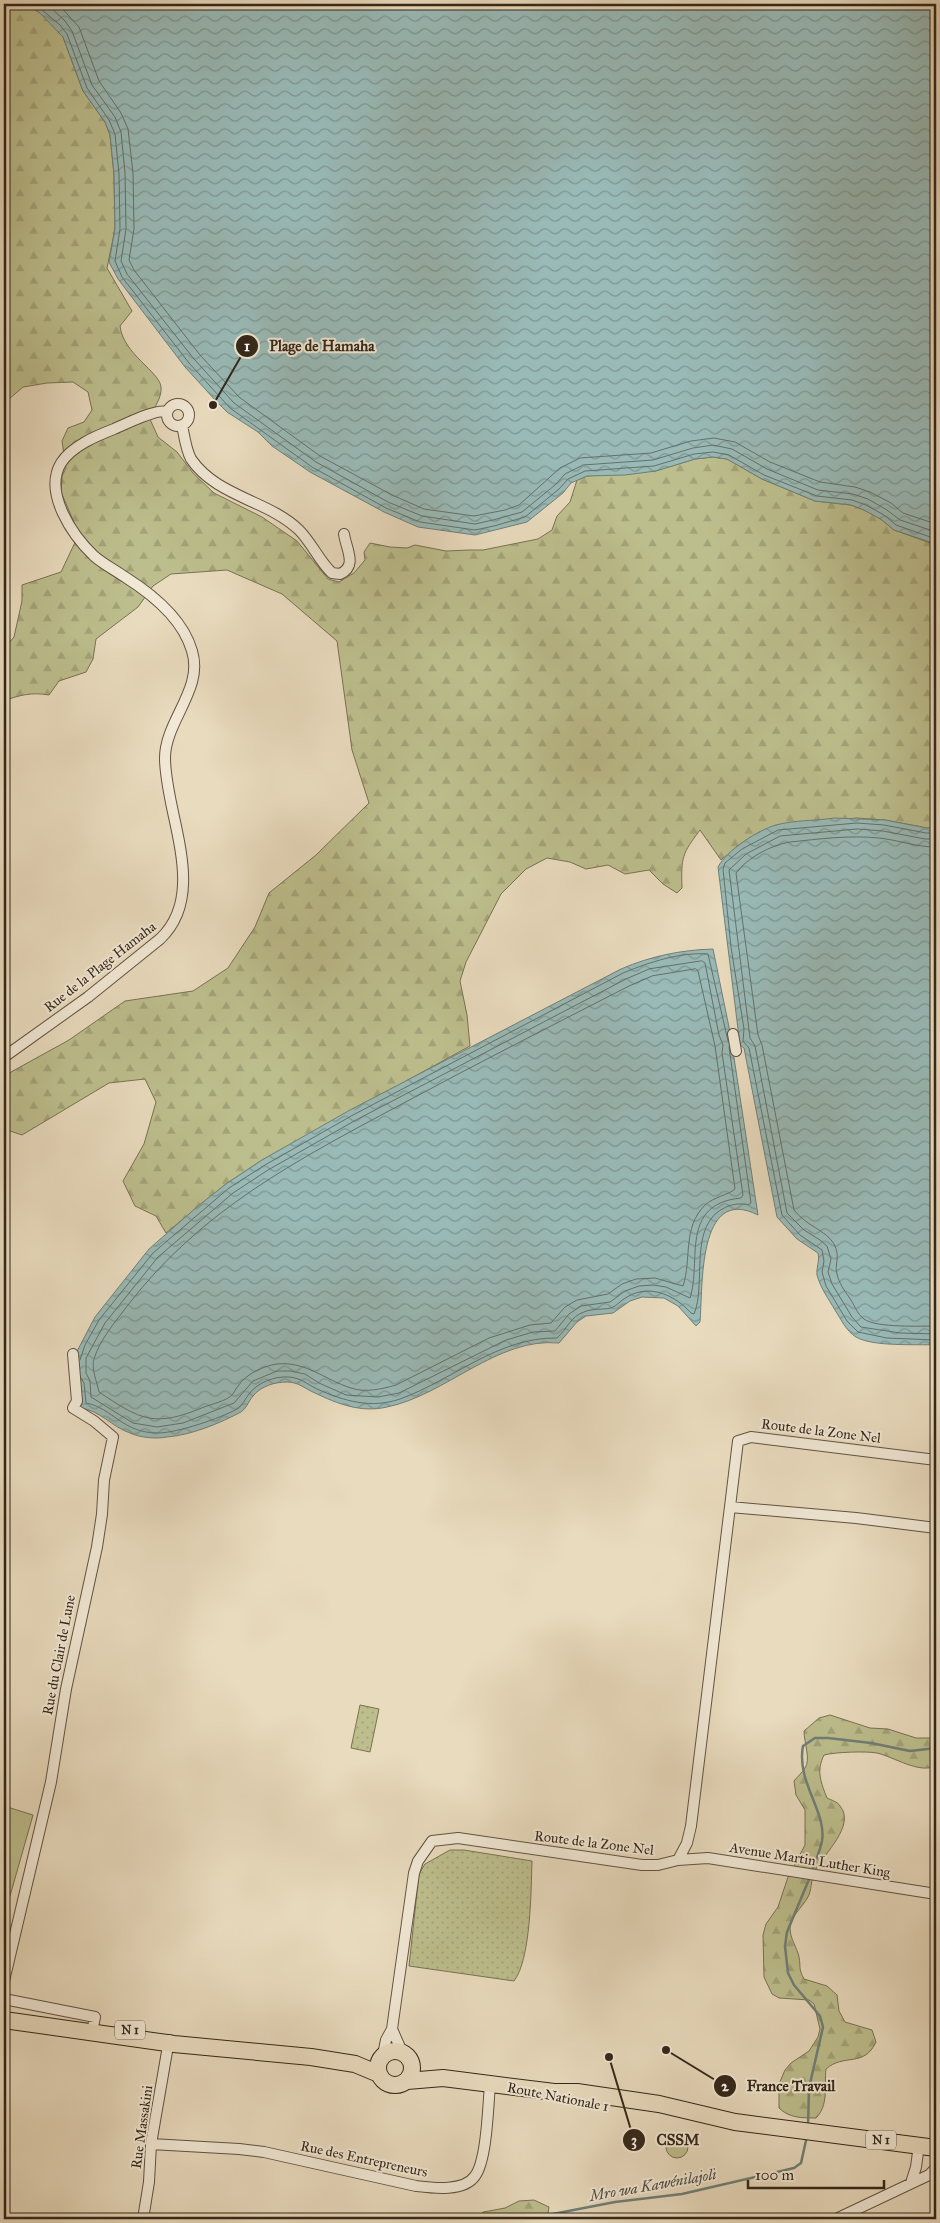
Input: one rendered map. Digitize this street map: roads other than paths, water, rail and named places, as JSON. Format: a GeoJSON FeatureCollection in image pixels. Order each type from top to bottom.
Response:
{"type":"FeatureCollection","features":[{"type":"Feature","properties":{"kind":"main road","name":"N 1"},"geometry":{"type":"LineString","coordinates":[[4,2011],[50,2016],[93,2028],[231,2050],[256,2051],[355,2064],[381,2063],[392,2051],[407,2057]]}},
{"type":"Feature","properties":{"kind":"main road","name":"N 1"},"geometry":{"type":"LineString","coordinates":[[32,2024],[50,2016]]}},
{"type":"Feature","properties":{"kind":"main road","name":"N 1"},"geometry":{"type":"LineString","coordinates":[[4,2020],[222,2043],[256,2051]]}},
{"type":"Feature","properties":{"kind":"main road","name":"Route Nationale 1"},"geometry":{"type":"LineString","coordinates":[[407,2057],[420,2068],[443,2078]]}},
{"type":"Feature","properties":{"kind":"main road"},"geometry":{"type":"LineString","coordinates":[[407,2057],[412,2072],[407,2081]]}},
{"type":"Feature","properties":{"kind":"main road","name":"Route Nationale 1"},"geometry":{"type":"LineString","coordinates":[[381,2063],[389,2084],[399,2085],[407,2081],[443,2078],[495,2086],[554,2092],[577,2092],[659,2104],[735,2122],[821,2134],[854,2145],[919,2150],[936,2148]]}},
{"type":"Feature","properties":{"kind":"main road","name":"Route Nationale 1"},"geometry":{"type":"LineString","coordinates":[[919,2150],[936,2158]]}},
{"type":"Feature","properties":{"kind":"street"},"geometry":{"type":"LineString","coordinates":[[178,404],[186,407],[189,415],[182,425],[170,423],[167,412],[173,405],[178,404]]}},
{"type":"Feature","properties":{"kind":"street","name":"Rue de la Plage Hamaha"},"geometry":{"type":"LineString","coordinates":[[4,1057],[88,997],[160,939],[169,930],[182,899],[180,847],[166,778],[165,756],[167,741],[195,672],[193,652],[181,626],[164,607],[128,578],[95,557],[71,531],[54,484],[61,463],[83,443],[150,414],[164,410],[167,412]]}},
{"type":"Feature","properties":{"kind":"street"},"geometry":{"type":"LineString","coordinates":[[182,425],[190,457],[205,474],[225,489],[263,507],[299,530],[332,574],[340,574],[349,567],[351,562],[344,534]]}},
{"type":"Feature","properties":{"kind":"street"},"geometry":{"type":"LineString","coordinates":[[733,1034],[736,1051]]}},
{"type":"Feature","properties":{"kind":"street","name":"Rue du Clair de Lune"},"geometry":{"type":"LineString","coordinates":[[4,1981],[51,1782],[66,1689],[97,1547],[102,1514],[104,1480],[113,1438],[94,1420],[73,1408],[77,1402],[73,1354]]}},
{"type":"Feature","properties":{"kind":"street","name":"Route de la Zone Nel"},"geometry":{"type":"LineString","coordinates":[[381,2063],[386,2040],[392,2029],[414,1873],[418,1861],[432,1841],[466,1839],[642,1865],[658,1865],[678,1860],[687,1843],[691,1826],[738,1441],[751,1437],[936,1460]]}},
{"type":"Feature","properties":{"kind":"street"},"geometry":{"type":"LineString","coordinates":[[730,1506],[936,1528]]}},
{"type":"Feature","properties":{"kind":"street","name":"Avenue Martin Luther King"},"geometry":{"type":"LineString","coordinates":[[678,1860],[708,1858],[936,1894]]}},
{"type":"Feature","properties":{"kind":"street"},"geometry":{"type":"LineString","coordinates":[[4,1999],[50,2016]]}},
{"type":"Feature","properties":{"kind":"street"},"geometry":{"type":"LineString","coordinates":[[392,2029],[407,2057]]}},
{"type":"Feature","properties":{"kind":"street","name":"Rue Massakini"},"geometry":{"type":"LineString","coordinates":[[143,2219],[149,2182],[151,2144],[169,2041]]}},
{"type":"Feature","properties":{"kind":"street","name":"Rue des Entrepreneurs"},"geometry":{"type":"LineString","coordinates":[[151,2144],[239,2149],[286,2157],[416,2186],[450,2187],[465,2184],[475,2177],[479,2169],[495,2086]]}},
{"type":"Feature","properties":{"kind":"street"},"geometry":{"type":"LineString","coordinates":[[911,2183],[919,2150]]}},
{"type":"Feature","properties":{"kind":"street"},"geometry":{"type":"LineString","coordinates":[[839,2219],[929,2175],[936,2168]]}},
{"type":"Feature","properties":{"kind":"water"},"geometry":{"type":"Polygon","coordinates":[[[26,4],[936,4],[936,544],[894,530],[882,520],[864,510],[851,505],[815,501],[762,479],[727,459],[713,457],[695,459],[656,471],[625,475],[587,476],[571,483],[563,493],[527,522],[475,535],[418,527],[384,512],[310,472],[272,446],[258,432],[227,412],[216,401],[185,367],[118,279],[109,262],[115,229],[114,174],[110,135],[105,122],[83,91],[63,37],[40,13],[26,4]]]}},
{"type":"Feature","properties":{"kind":"water"},"geometry":{"type":"Polygon","coordinates":[[[834,818],[885,820],[936,828],[936,1345],[895,1344],[863,1340],[849,1332],[844,1325],[825,1293],[817,1275],[818,1253],[797,1239],[777,1217],[744,1048],[740,1045],[733,1051],[758,1215],[738,1209],[724,1214],[714,1226],[707,1244],[700,1322],[696,1326],[678,1306],[664,1298],[642,1297],[630,1301],[613,1313],[586,1316],[577,1322],[559,1343],[536,1344],[514,1349],[493,1357],[409,1401],[377,1409],[359,1408],[332,1401],[295,1383],[278,1383],[268,1385],[260,1390],[239,1413],[204,1428],[163,1438],[134,1435],[117,1427],[94,1412],[80,1408],[75,1355],[95,1317],[149,1249],[226,1184],[262,1160],[350,1110],[621,969],[655,957],[678,952],[713,949],[730,1032],[739,1037],[718,867],[728,854],[752,836],[776,825],[834,818]]]}},
{"type":"Feature","properties":{"kind":"waterway","name":"Mro wa Kawénilajoli"},"geometry":{"type":"LineString","coordinates":[[812,1871],[822,1841],[822,1830],[804,1772],[803,1746],[815,1738],[828,1738],[871,1743],[910,1751],[936,1748]]}},
{"type":"Feature","properties":{"kind":"waterway","name":"Mro wa Kawénilajoli"},"geometry":{"type":"LineString","coordinates":[[808,2126],[809,2088],[823,2027],[820,2016],[794,1985],[788,1973],[785,1946],[787,1932],[810,1877]]}},
{"type":"Feature","properties":{"kind":"waterway","name":"Mro wa Kawénilajoli"},"geometry":{"type":"LineString","coordinates":[[527,2219],[615,2202],[682,2194],[794,2168],[801,2163],[807,2136]]}},
{"type":"Feature","properties":{"kind":"place","name":"Plage de Hamaha"},"geometry":{"type":"Point","coordinates":[213,405]}},
{"type":"Feature","properties":{"kind":"place","name":"France Travail"},"geometry":{"type":"Point","coordinates":[666,2050]}},
{"type":"Feature","properties":{"kind":"place","name":"CSSM"},"geometry":{"type":"Point","coordinates":[609,2057]}}]}
